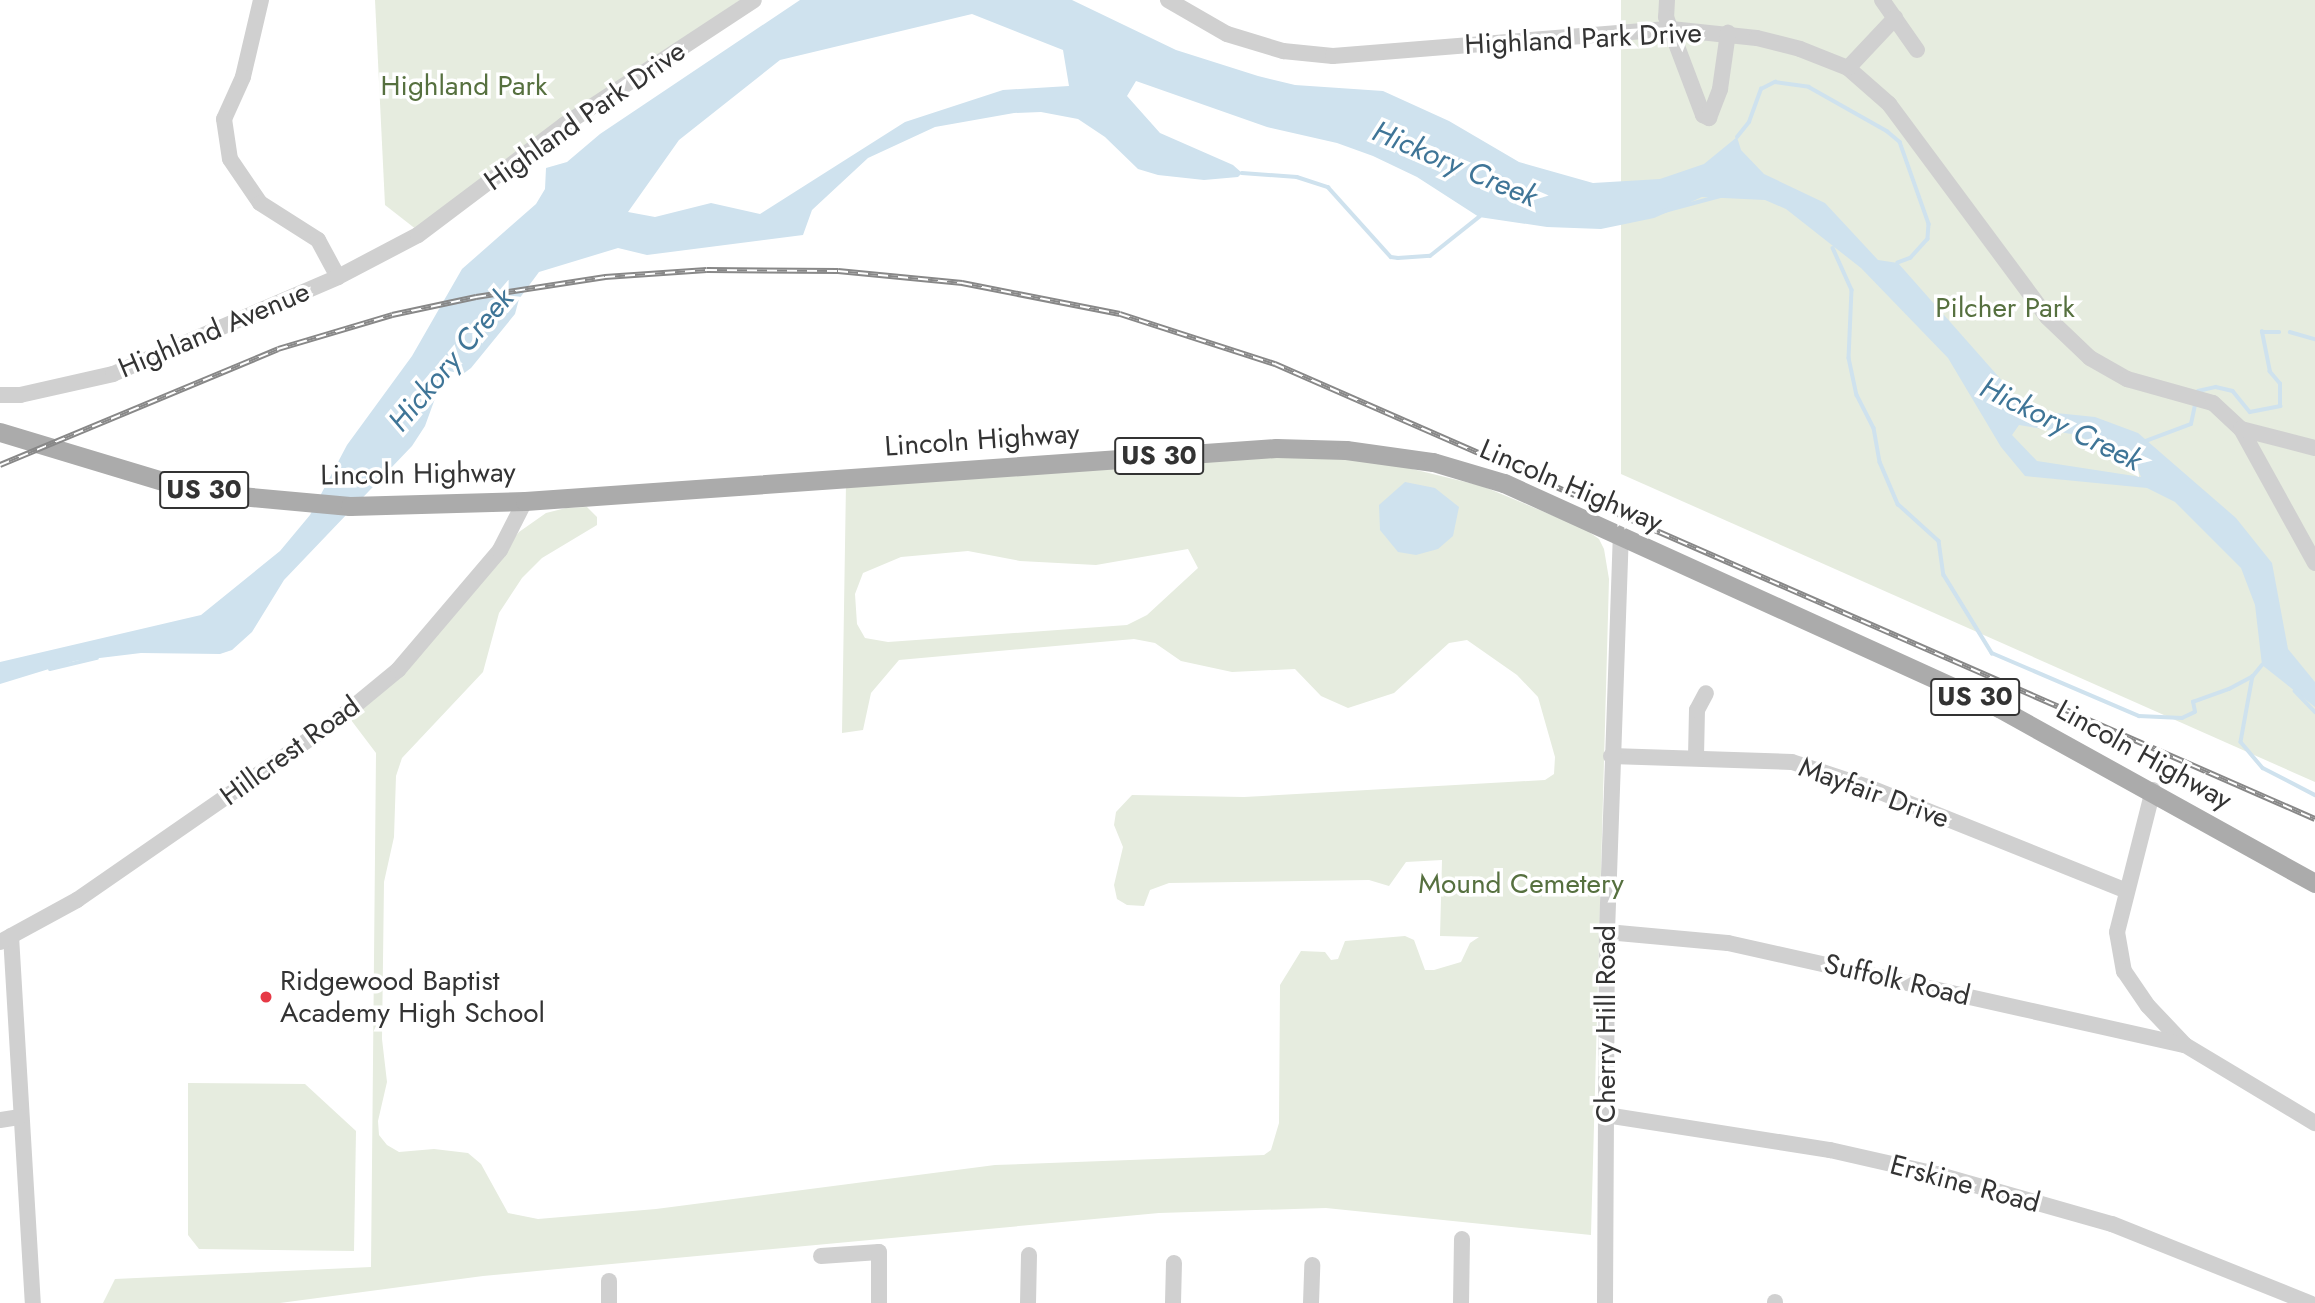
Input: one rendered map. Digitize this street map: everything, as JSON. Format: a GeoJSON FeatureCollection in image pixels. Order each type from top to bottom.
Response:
{"type":"FeatureCollection","features":[{"type":"Feature","properties":{"kind":"main road","name":"Lincoln Highway"},"geometry":{"type":"LineString","coordinates":[[0,432],[105,466]]}},
{"type":"Feature","properties":{"kind":"main road","name":"Lincoln Highway"},"geometry":{"type":"LineString","coordinates":[[0,443],[227,494],[306,503],[392,506],[525,501],[1276,448],[1346,450],[1433,462],[1504,483],[1999,708],[2153,790],[2315,883]]}},
{"type":"Feature","properties":{"kind":"street"},"geometry":{"type":"LineString","coordinates":[[261,0],[243,77],[224,119],[230,159],[260,202],[318,240],[338,277]]}},
{"type":"Feature","properties":{"kind":"street","name":"Highland Park Drive"},"geometry":{"type":"LineString","coordinates":[[418,235],[564,125],[754,0]]}},
{"type":"Feature","properties":{"kind":"street","name":"Highland Park Drive"},"geometry":{"type":"LineString","coordinates":[[1168,0],[1227,34],[1283,51],[1333,55],[1671,29],[1728,33],[1800,49],[1848,68],[1889,104],[2047,317],[2090,358],[2127,379],[2213,403],[2241,429],[2315,563]]}},
{"type":"Feature","properties":{"kind":"street"},"geometry":{"type":"LineString","coordinates":[[1667,0],[1671,29],[1703,115],[1709,118],[1720,89],[1728,33]]}},
{"type":"Feature","properties":{"kind":"street"},"geometry":{"type":"LineString","coordinates":[[1882,0],[1917,50]]}},
{"type":"Feature","properties":{"kind":"street"},"geometry":{"type":"LineString","coordinates":[[1848,68],[1895,18]]}},
{"type":"Feature","properties":{"kind":"street","name":"Highland Avenue"},"geometry":{"type":"LineString","coordinates":[[0,395],[20,395],[113,374],[338,277],[418,235]]}},
{"type":"Feature","properties":{"kind":"street"},"geometry":{"type":"LineString","coordinates":[[2241,429],[2315,448]]}},
{"type":"Feature","properties":{"kind":"street","name":"Hillcrest Road"},"geometry":{"type":"LineString","coordinates":[[5,939],[77,900],[341,717],[398,670],[500,550],[525,501]]}},
{"type":"Feature","properties":{"kind":"street","name":"Cherry Hill Road"},"geometry":{"type":"LineString","coordinates":[[1605,1303],[1607,932],[1611,756],[1621,536]]}},
{"type":"Feature","properties":{"kind":"street"},"geometry":{"type":"LineString","coordinates":[[1696,757],[1697,710],[1706,693]]}},
{"type":"Feature","properties":{"kind":"street","name":"Mayfair Drive"},"geometry":{"type":"LineString","coordinates":[[1611,756],[1792,762],[1868,787],[2124,890]]}},
{"type":"Feature","properties":{"kind":"street"},"geometry":{"type":"LineString","coordinates":[[2153,790],[2140,855],[2124,890],[2117,932],[2124,971],[2148,1006],[2185,1045],[2250,1088],[2315,1123]]}},
{"type":"Feature","properties":{"kind":"street","name":"Suffolk Road"},"geometry":{"type":"LineString","coordinates":[[1607,932],[1728,943],[2185,1045]]}},
{"type":"Feature","properties":{"kind":"street"},"geometry":{"type":"LineString","coordinates":[[5,939],[33,1299]]}},
{"type":"Feature","properties":{"kind":"street","name":"Erskine Road"},"geometry":{"type":"LineString","coordinates":[[1606,1115],[1817,1147],[1936,1174],[2112,1224],[2310,1303]]}},
{"type":"Feature","properties":{"kind":"street"},"geometry":{"type":"LineString","coordinates":[[0,1120],[19,1117]]}},
{"type":"Feature","properties":{"kind":"street"},"geometry":{"type":"LineString","coordinates":[[1461,1303],[1462,1238]]}},
{"type":"Feature","properties":{"kind":"street"},"geometry":{"type":"LineString","coordinates":[[821,1256],[878,1252],[879,1303]]}},
{"type":"Feature","properties":{"kind":"street"},"geometry":{"type":"LineString","coordinates":[[1027,1303],[1028,1255]]}},
{"type":"Feature","properties":{"kind":"street"},"geometry":{"type":"LineString","coordinates":[[1173,1303],[1174,1263]]}},
{"type":"Feature","properties":{"kind":"street"},"geometry":{"type":"LineString","coordinates":[[1311,1303],[1312,1265]]}},
{"type":"Feature","properties":{"kind":"street"},"geometry":{"type":"LineString","coordinates":[[609,1281],[609,1303]]}},
{"type":"Feature","properties":{"kind":"green space","name":"Highland Park"},"geometry":{"type":"Polygon","coordinates":[[[375,0],[740,0],[417,230],[385,205],[375,0]]]}},
{"type":"Feature","properties":{"kind":"green space","name":"Pilcher Park"},"geometry":{"type":"Polygon","coordinates":[[[1621,0],[2315,0],[2315,782],[1621,474],[1621,0]]]}},
{"type":"Feature","properties":{"kind":"green space","name":"Mound Cemetery"},"geometry":{"type":"Polygon","coordinates":[[[1306,454],[1396,465],[1482,486],[1585,529],[1599,539],[1604,549],[1609,579],[1591,1235],[1326,1208],[1159,1213],[483,1276],[280,1303],[103,1303],[115,1279],[371,1267],[376,753],[351,720],[519,532],[546,513],[587,507],[597,517],[597,525],[542,558],[522,578],[499,613],[483,672],[402,758],[396,776],[394,837],[384,882],[382,1039],[387,1082],[378,1121],[379,1135],[387,1145],[399,1152],[434,1149],[468,1153],[481,1164],[508,1213],[538,1219],[656,1209],[995,1165],[1264,1155],[1271,1150],[1279,1123],[1280,985],[1301,951],[1325,952],[1331,960],[1338,959],[1345,941],[1405,936],[1414,940],[1425,970],[1461,962],[1470,943],[1479,937],[1440,936],[1442,860],[1406,862],[1389,886],[1369,880],[1169,883],[1150,890],[1144,906],[1127,905],[1117,899],[1114,885],[1123,847],[1114,825],[1116,812],[1132,795],[1244,797],[1545,780],[1554,774],[1555,757],[1538,697],[1517,675],[1467,640],[1449,643],[1394,693],[1348,708],[1321,696],[1295,669],[1232,672],[1181,661],[1155,643],[1134,639],[899,660],[871,693],[863,730],[842,733],[846,483],[1306,454]],[[1188,549],[1096,565],[1020,561],[968,551],[901,557],[863,573],[855,594],[857,624],[865,638],[888,642],[1127,625],[1147,615],[1198,568],[1188,549]]]}},
{"type":"Feature","properties":{"kind":"green space"},"geometry":{"type":"Polygon","coordinates":[[[188,1083],[305,1084],[356,1131],[354,1251],[199,1249],[188,1235],[188,1083]]]}},
{"type":"Feature","properties":{"kind":"water"},"geometry":{"type":"Polygon","coordinates":[[[800,0],[1072,0],[1176,50],[1258,76],[1295,85],[1383,91],[1449,121],[1519,162],[1593,183],[1660,179],[1704,164],[1737,137],[1741,150],[1764,174],[1825,203],[1878,260],[1898,263],[2028,410],[2095,417],[2138,433],[2236,518],[2272,563],[2288,649],[2315,682],[2315,707],[2262,665],[2255,605],[2241,568],[2175,502],[2147,488],[2025,476],[2001,447],[1948,358],[1861,268],[1786,209],[1765,200],[1702,197],[1654,218],[1601,229],[1547,227],[1479,217],[1417,177],[1373,156],[1337,143],[1267,127],[1136,81],[1127,96],[1160,133],[1233,165],[1242,173],[1238,177],[1204,180],[1158,175],[1138,169],[1105,137],[1078,119],[1041,112],[1014,113],[935,127],[868,158],[812,210],[803,235],[647,255],[618,248],[539,272],[519,299],[515,314],[471,368],[463,374],[449,371],[441,382],[425,426],[412,446],[284,580],[252,632],[232,650],[220,654],[141,653],[75,661],[0,684],[0,662],[201,615],[280,551],[310,515],[347,445],[412,356],[462,269],[536,204],[545,189],[546,168],[567,162],[600,134],[800,0]],[[972,14],[780,60],[679,140],[628,212],[655,217],[711,203],[760,214],[905,122],[1003,90],[1069,86],[1063,50],[972,14]],[[2019,425],[2012,435],[2037,461],[2141,477],[2136,465],[2077,435],[2019,425]]]}},
{"type":"Feature","properties":{"kind":"water"},"geometry":{"type":"Polygon","coordinates":[[[1405,482],[1435,488],[1459,507],[1453,536],[1438,549],[1416,555],[1398,552],[1380,530],[1379,505],[1405,482]]]}},
{"type":"Feature","properties":{"kind":"waterway"},"geometry":{"type":"LineString","coordinates":[[1737,137],[1749,122],[1761,89],[1775,82],[1809,87],[1887,131],[1900,142],[1929,224],[1928,239],[1911,258],[1898,263]]}},
{"type":"Feature","properties":{"kind":"waterway"},"geometry":{"type":"LineString","coordinates":[[1242,173],[1297,177],[1328,187],[1391,257],[1430,256],[1479,217]]}},
{"type":"Feature","properties":{"kind":"waterway","name":"Hickory Creek"},"geometry":{"type":"LineString","coordinates":[[1657,213],[1724,195]]}},
{"type":"Feature","properties":{"kind":"waterway"},"geometry":{"type":"LineString","coordinates":[[1833,248],[1852,290],[1849,358],[1857,395],[1874,428],[1880,462],[1898,504],[1939,541],[1944,575],[1992,653],[2139,716],[2182,718],[2195,712],[2193,702],[2229,689],[2253,676],[2262,665]]}},
{"type":"Feature","properties":{"kind":"waterway"},"geometry":{"type":"LineString","coordinates":[[2198,391],[2216,387],[2233,391],[2250,412],[2280,406],[2280,384],[2270,372],[2262,332],[2279,332]]}},
{"type":"Feature","properties":{"kind":"waterway"},"geometry":{"type":"LineString","coordinates":[[2290,332],[2315,339]]}},
{"type":"Feature","properties":{"kind":"waterway"},"geometry":{"type":"LineString","coordinates":[[2146,441],[2191,424],[2195,405]]}},
{"type":"Feature","properties":{"kind":"waterway","name":"Hickory Creek"},"geometry":{"type":"LineString","coordinates":[[50,669],[97,658]]}},
{"type":"Feature","properties":{"kind":"waterway"},"geometry":{"type":"LineString","coordinates":[[2253,676],[2241,742],[2263,768],[2315,795]]}},
{"type":"Feature","properties":{"kind":"waterway","name":"Hickory Creek"},"geometry":{"type":"LineString","coordinates":[[2295,691],[2315,712]]}},
{"type":"Feature","properties":{"kind":"railway"},"geometry":{"type":"LineString","coordinates":[[0,465],[278,349],[392,315],[476,297],[605,277],[707,270],[838,271],[962,283],[1120,314],[1275,364],[2315,819]]}},
{"type":"Feature","properties":{"kind":"place","name":"Ridgewood Baptist Academy High School"},"geometry":{"type":"Point","coordinates":[266,997]}}]}
